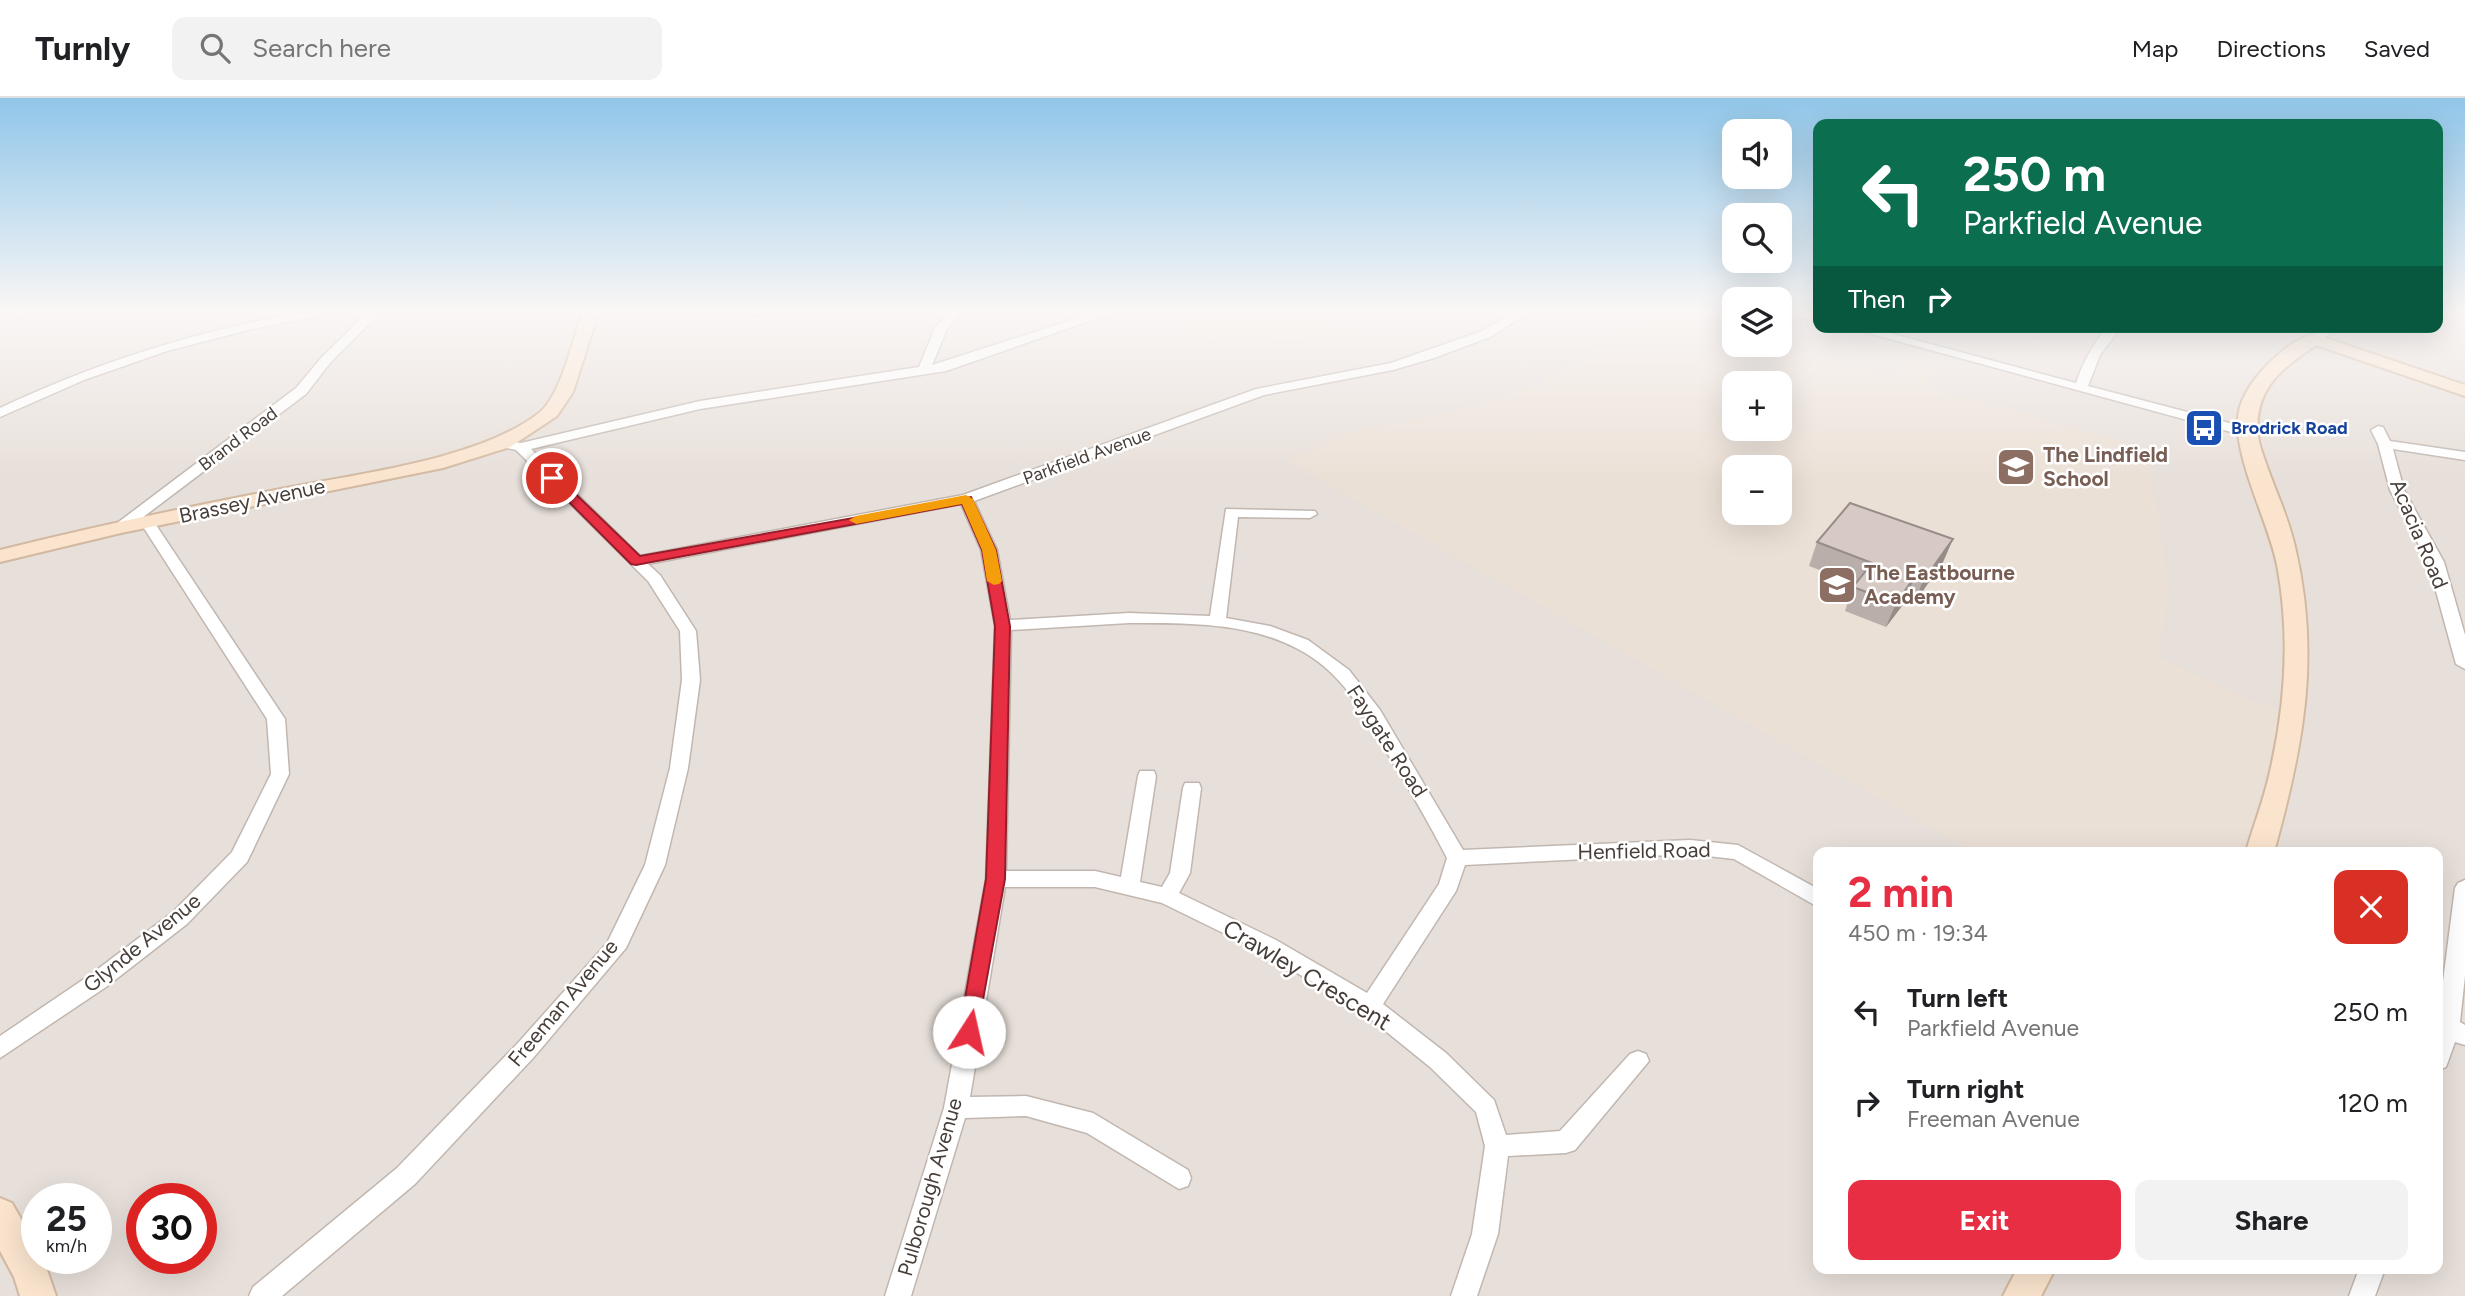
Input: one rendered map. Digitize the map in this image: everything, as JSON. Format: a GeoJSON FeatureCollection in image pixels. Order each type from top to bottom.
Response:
{"type":"FeatureCollection","features":[{"type":"Feature","properties":{"kind":"street"},"geometry":{"type":"LineString","coordinates":[[0,413],[66,381],[108,367]]}},
{"type":"Feature","properties":{"kind":"street","name":"Brand Road"},"geometry":{"type":"LineString","coordinates":[[121,527],[301,391],[320,367]]}},
{"type":"Feature","properties":{"kind":"street","name":"Brassey Avenue"},"geometry":{"type":"LineString","coordinates":[[0,556],[121,527],[443,462],[512,445],[548,416],[564,392],[572,367]]}},
{"type":"Feature","properties":{"kind":"street"},"geometry":{"type":"LineString","coordinates":[[512,445],[700,405],[946,367]]}},
{"type":"Feature","properties":{"kind":"street","name":"Parkfield Avenue"},"geometry":{"type":"LineString","coordinates":[[636,561],[966,499],[1261,392],[1388,367]]}},
{"type":"Feature","properties":{"kind":"street"},"geometry":{"type":"LineString","coordinates":[[2004,367],[2247,432]]}},
{"type":"Feature","properties":{"kind":"street"},"geometry":{"type":"LineString","coordinates":[[2081,387],[2087,367]]}},
{"type":"Feature","properties":{"kind":"street"},"geometry":{"type":"LineString","coordinates":[[2261,847],[2282,775],[2292,722],[2296,632],[2284,544],[2247,432],[2248,411],[2260,384],[2276,367]]}},
{"type":"Feature","properties":{"kind":"street"},"geometry":{"type":"LineString","coordinates":[[2395,367],[2465,391]]}},
{"type":"Feature","properties":{"kind":"street","name":"Acacia Road"},"geometry":{"type":"LineString","coordinates":[[2465,456],[2381,437],[2398,490],[2436,562],[2465,664]]}},
{"type":"Feature","properties":{"kind":"street","name":"Freeman Avenue"},"geometry":{"type":"LineString","coordinates":[[262,1296],[406,1176],[526,1050],[615,948],[654,864],[679,768],[691,680],[688,631],[654,578],[512,445]]}},
{"type":"Feature","properties":{"kind":"street","name":"Pulborough Avenue"},"geometry":{"type":"LineString","coordinates":[[898,1296],[956,1108],[996,879],[1003,626],[989,550],[966,499]]}},
{"type":"Feature","properties":{"kind":"street"},"geometry":{"type":"LineString","coordinates":[[1217,622],[1231,512],[1310,514]]}},
{"type":"Feature","properties":{"kind":"street","name":"Glynde Avenue"},"geometry":{"type":"LineString","coordinates":[[0,1048],[99,981],[180,918],[240,857],[280,774],[276,719],[147,522]]}},
{"type":"Feature","properties":{"kind":"street","name":"Faygate Road"},"geometry":{"type":"LineString","coordinates":[[1003,626],[1132,616],[1217,622],[1267,631],[1308,647],[1334,664],[1362,695],[1457,858]]}},
{"type":"Feature","properties":{"kind":"street"},"geometry":{"type":"LineString","coordinates":[[1129,889],[1147,776]]}},
{"type":"Feature","properties":{"kind":"street"},"geometry":{"type":"LineString","coordinates":[[1167,896],[1180,873],[1192,788]]}},
{"type":"Feature","properties":{"kind":"street","name":"Henfield Road"},"geometry":{"type":"LineString","coordinates":[[1457,858],[1690,847],[1726,850],[1738,852],[1813,897]]}},
{"type":"Feature","properties":{"kind":"street"},"geometry":{"type":"LineString","coordinates":[[1370,1006],[1449,886],[1457,858]]}},
{"type":"Feature","properties":{"kind":"street","name":"Crawley Crescent"},"geometry":{"type":"LineString","coordinates":[[996,879],[1095,879],[1167,896],[1269,946],[1370,1006],[1438,1060],[1486,1107],[1497,1146],[1485,1234],[1464,1296]]}},
{"type":"Feature","properties":{"kind":"street"},"geometry":{"type":"LineString","coordinates":[[2443,1052],[2456,1032],[2465,888]]}},
{"type":"Feature","properties":{"kind":"street"},"geometry":{"type":"LineString","coordinates":[[1497,1146],[1566,1142],[1638,1062]]}},
{"type":"Feature","properties":{"kind":"street"},"geometry":{"type":"LineString","coordinates":[[956,1108],[1026,1106],[1093,1124],[1179,1178]]}},
{"type":"Feature","properties":{"kind":"street"},"geometry":{"type":"LineString","coordinates":[[0,1215],[30,1271],[38,1296]]}},
{"type":"Feature","properties":{"kind":"street"},"geometry":{"type":"LineString","coordinates":[[2021,1296],[2034,1274]]}},
{"type":"Feature","properties":{"kind":"street"},"geometry":{"type":"LineString","coordinates":[[2362,1296],[2370,1274]]}},
{"type":"Feature","properties":{"kind":"shaded area"},"geometry":{"type":"Polygon","coordinates":[[[0,367],[2465,367],[2465,1296],[0,1296],[0,367]]]}},
{"type":"Feature","properties":{"kind":"shaded area","name":"The Eastbourne Academy"},"geometry":{"type":"Polygon","coordinates":[[[1572,367],[1858,367],[1884,374],[1880,380],[1883,382],[1893,370],[1901,371],[1902,367],[1935,367],[1925,386],[2147,448],[2169,589],[2158,657],[2258,704],[2285,709],[2244,847],[1965,847],[1287,461],[1353,431],[1435,417],[1545,383],[1543,381],[1572,367]]]}},
{"type":"Feature","properties":{"kind":"building"},"geometry":{"type":"Polygon","coordinates":[[[1850,503],[1953,539],[1923,581],[1914,578],[1896,603],[1853,587],[1872,563],[1817,542],[1850,503]]]}},
{"type":"Feature","properties":{"kind":"slow traffic"},"geometry":{"type":"LineString","coordinates":[[856,520],[966,499],[989,550],[994,581]]}},
{"type":"Feature","properties":{"kind":"place","name":"Brodrick Road"},"geometry":{"type":"Point","coordinates":[2204,428]}},
{"type":"Feature","properties":{"kind":"place","name":"The Lindfield School"},"geometry":{"type":"Point","coordinates":[2016,467]}},
{"type":"Feature","properties":{"kind":"place","name":"The Eastbourne Academy"},"geometry":{"type":"Point","coordinates":[1837,585]}},
{"type":"Feature","properties":{"kind":"route"},"geometry":{"type":"LineString","coordinates":[[552,478],[636,561],[966,499],[989,550],[1003,626],[996,879],[969,1032]]}}]}
